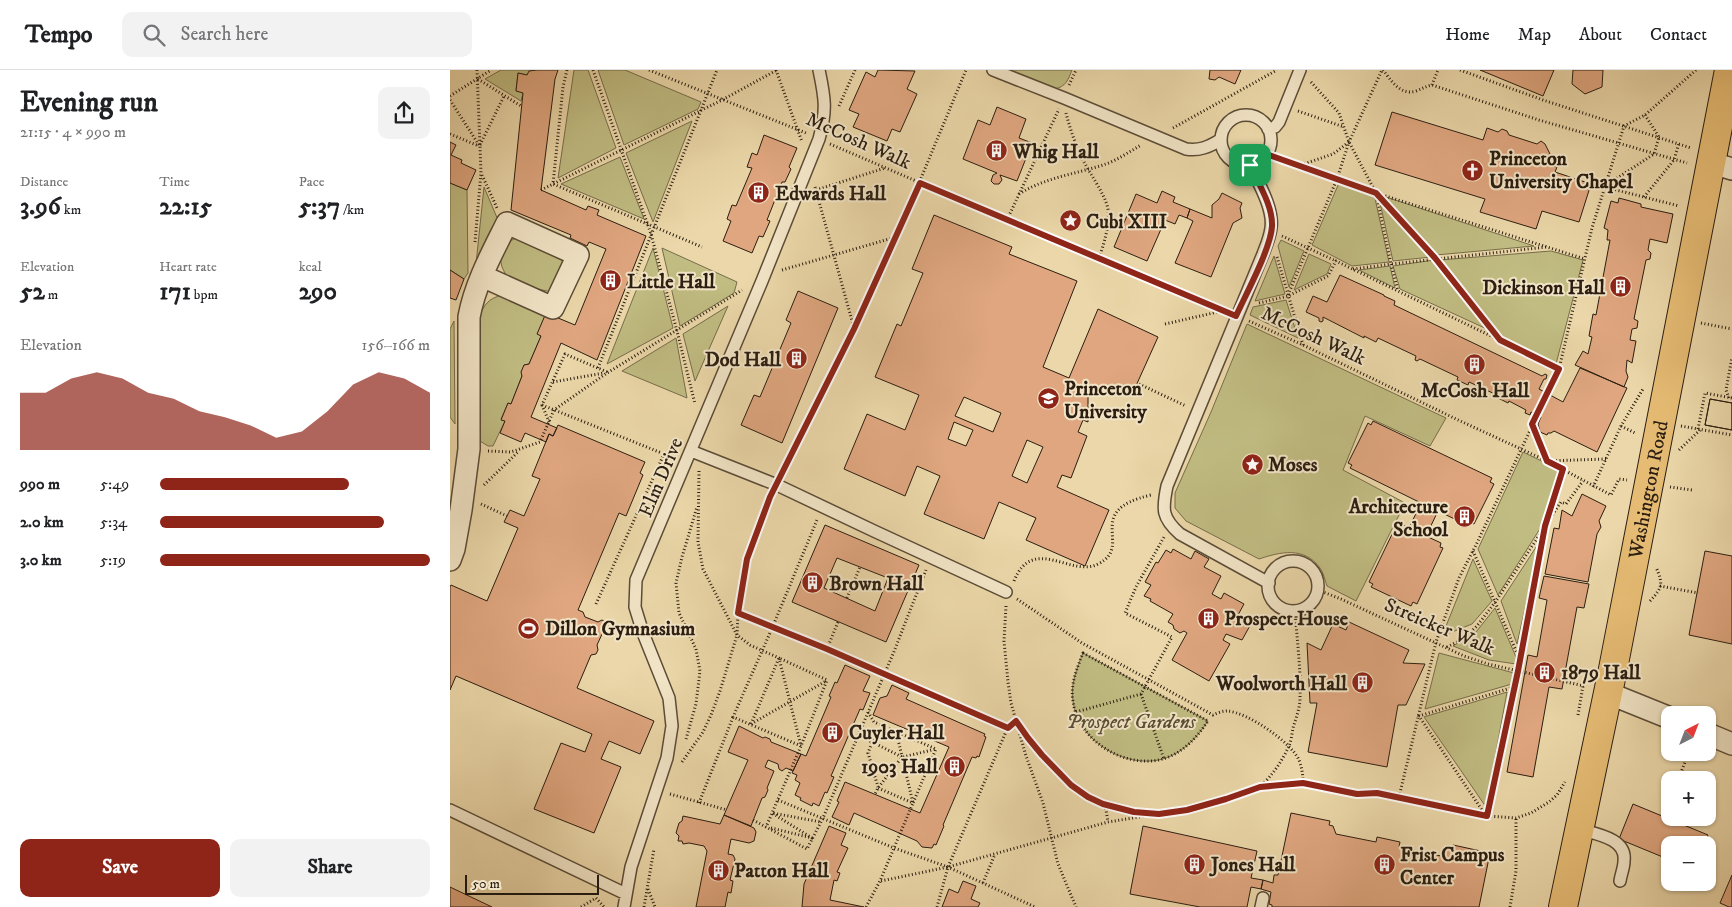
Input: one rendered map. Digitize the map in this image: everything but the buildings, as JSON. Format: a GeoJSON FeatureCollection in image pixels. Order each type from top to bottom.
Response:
{"type":"FeatureCollection","features":[{"type":"Feature","properties":{"kind":"main road","name":"Washington Road"},"geometry":{"type":"LineString","coordinates":[[1565,906],[1579,829],[1596,689],[1706,161],[1729,70]]}},
{"type":"Feature","properties":{"kind":"street"},"geometry":{"type":"LineString","coordinates":[[450,560],[462,510],[469,449],[469,317],[472,301],[482,276],[507,223],[578,255],[553,308],[482,276]]}},
{"type":"Feature","properties":{"kind":"street"},"geometry":{"type":"LineString","coordinates":[[1596,689],[1661,714]]}},
{"type":"Feature","properties":{"kind":"street"},"geometry":{"type":"LineString","coordinates":[[1716,737],[1732,744]]}},
{"type":"Feature","properties":{"kind":"lane","name":"Elm Drive"},"geometry":{"type":"LineString","coordinates":[[624,907],[631,867],[667,758],[672,726],[669,698],[642,633],[635,607],[636,580],[819,139],[824,122],[825,98],[819,70]]}},
{"type":"Feature","properties":{"kind":"lane"},"geometry":{"type":"LineString","coordinates":[[993,70],[1186,149],[1196,150],[1210,147],[1220,140]]}},
{"type":"Feature","properties":{"kind":"lane"},"geometry":{"type":"LineString","coordinates":[[1268,129],[1275,127],[1279,122],[1303,74]]}},
{"type":"Feature","properties":{"kind":"lane"},"geometry":{"type":"LineString","coordinates":[[1240,116],[1257,118],[1268,129],[1270,146],[1266,154],[1258,162],[1250,165],[1241,165],[1233,162],[1222,149],[1220,140],[1222,132],[1232,119],[1240,116]]}},
{"type":"Feature","properties":{"kind":"lane"},"geometry":{"type":"LineString","coordinates":[[1250,165],[1270,213],[1271,231],[1167,486],[1163,511],[1171,526],[1180,534],[1269,583]]}},
{"type":"Feature","properties":{"kind":"lane"},"geometry":{"type":"LineString","coordinates":[[691,451],[777,485],[1008,593]]}},
{"type":"Feature","properties":{"kind":"lane"},"geometry":{"type":"LineString","coordinates":[[1298,562],[1312,570],[1316,578],[1318,590],[1314,601],[1309,606],[1295,611],[1288,611],[1276,604],[1269,592],[1269,583],[1275,570],[1282,564],[1298,562]]}},
{"type":"Feature","properties":{"kind":"lane"},"geometry":{"type":"LineString","coordinates":[[450,810],[626,894]]}},
{"type":"Feature","properties":{"kind":"lane"},"geometry":{"type":"LineString","coordinates":[[1579,829],[1608,838],[1617,843],[1625,859],[1620,881]]}},
{"type":"Feature","properties":{"kind":"path"},"geometry":{"type":"LineString","coordinates":[[475,249],[481,173],[476,70]]}},
{"type":"Feature","properties":{"kind":"path"},"geometry":{"type":"LineString","coordinates":[[450,96],[491,70]]}},
{"type":"Feature","properties":{"kind":"path"},"geometry":{"type":"LineString","coordinates":[[553,184],[563,87],[567,70]]}},
{"type":"Feature","properties":{"kind":"path"},"geometry":{"type":"LineString","coordinates":[[593,70],[652,234],[678,331],[694,403]]}},
{"type":"Feature","properties":{"kind":"path","name":"McCosh Walk"},"geometry":{"type":"LineString","coordinates":[[649,70],[797,128],[885,168],[1303,345],[1547,461],[1611,495],[1619,479],[1627,480]]}},
{"type":"Feature","properties":{"kind":"path"},"geometry":{"type":"LineString","coordinates":[[598,368],[717,70]]}},
{"type":"Feature","properties":{"kind":"path"},"geometry":{"type":"LineString","coordinates":[[541,190],[722,100],[776,70],[809,164],[854,329]]}},
{"type":"Feature","properties":{"kind":"path"},"geometry":{"type":"LineString","coordinates":[[681,764],[712,715],[738,634],[738,613],[747,559],[770,497],[854,329],[920,183],[966,70]]}},
{"type":"Feature","properties":{"kind":"path"},"geometry":{"type":"LineString","coordinates":[[1288,296],[1337,179],[1349,142],[1382,70],[1397,87],[1409,92],[1432,85],[1674,160],[1706,161]]}},
{"type":"Feature","properties":{"kind":"path"},"geometry":{"type":"LineString","coordinates":[[1432,85],[1438,70]]}},
{"type":"Feature","properties":{"kind":"path"},"geometry":{"type":"LineString","coordinates":[[1460,70],[1543,100],[1678,144],[1706,161]]}},
{"type":"Feature","properties":{"kind":"path"},"geometry":{"type":"LineString","coordinates":[[1399,797],[1436,642],[1459,578],[1474,551],[1559,369],[1592,228],[1624,126],[1645,115],[1696,70]]}},
{"type":"Feature","properties":{"kind":"path"},"geometry":{"type":"LineString","coordinates":[[1303,74],[1339,113],[1349,142],[1376,193],[1435,258],[1500,340]]}},
{"type":"Feature","properties":{"kind":"path"},"geometry":{"type":"LineString","coordinates":[[477,79],[521,106]]}},
{"type":"Feature","properties":{"kind":"path"},"geometry":{"type":"LineString","coordinates":[[480,146],[504,96]]}},
{"type":"Feature","properties":{"kind":"path"},"geometry":{"type":"LineString","coordinates":[[1007,220],[1064,98]]}},
{"type":"Feature","properties":{"kind":"path"},"geometry":{"type":"LineString","coordinates":[[1064,98],[1070,130],[1108,209],[1106,235],[1099,258]]}},
{"type":"Feature","properties":{"kind":"path"},"geometry":{"type":"LineString","coordinates":[[450,100],[480,146]]}},
{"type":"Feature","properties":{"kind":"path"},"geometry":{"type":"LineString","coordinates":[[1285,107],[1345,127]]}},
{"type":"Feature","properties":{"kind":"path"},"geometry":{"type":"LineString","coordinates":[[1605,186],[1654,154],[1659,137],[1645,115]]}},
{"type":"Feature","properties":{"kind":"path"},"geometry":{"type":"LineString","coordinates":[[450,134],[480,146]]}},
{"type":"Feature","properties":{"kind":"path"},"geometry":{"type":"LineString","coordinates":[[1300,166],[1333,154],[1349,142]]}},
{"type":"Feature","properties":{"kind":"path"},"geometry":{"type":"LineString","coordinates":[[1644,197],[1674,160],[1678,144]]}},
{"type":"Feature","properties":{"kind":"path"},"geometry":{"type":"LineString","coordinates":[[1266,154],[1376,193],[1585,259]]}},
{"type":"Feature","properties":{"kind":"path"},"geometry":{"type":"LineString","coordinates":[[816,190],[885,168]]}},
{"type":"Feature","properties":{"kind":"path"},"geometry":{"type":"LineString","coordinates":[[553,184],[702,247]]}},
{"type":"Feature","properties":{"kind":"path"},"geometry":{"type":"LineString","coordinates":[[1605,186],[1679,206]]}},
{"type":"Feature","properties":{"kind":"path"},"geometry":{"type":"LineString","coordinates":[[1376,193],[1398,292]]}},
{"type":"Feature","properties":{"kind":"path"},"geometry":{"type":"LineString","coordinates":[[1271,231],[1559,369]]}},
{"type":"Feature","properties":{"kind":"path"},"geometry":{"type":"LineString","coordinates":[[779,271],[896,237]]}},
{"type":"Feature","properties":{"kind":"path"},"geometry":{"type":"LineString","coordinates":[[1353,269],[1435,258],[1550,247]]}},
{"type":"Feature","properties":{"kind":"path"},"geometry":{"type":"LineString","coordinates":[[1276,255],[1303,345]]}},
{"type":"Feature","properties":{"kind":"path"},"geometry":{"type":"LineString","coordinates":[[1250,305],[1288,296],[1328,276],[1336,262]]}},
{"type":"Feature","properties":{"kind":"path"},"geometry":{"type":"LineString","coordinates":[[469,449],[505,452],[519,450],[540,442],[554,410],[607,373],[742,290]]}},
{"type":"Feature","properties":{"kind":"path"},"geometry":{"type":"LineString","coordinates":[[1165,324],[1223,310]]}},
{"type":"Feature","properties":{"kind":"path"},"geometry":{"type":"LineString","coordinates":[[1698,322],[1732,329]]}},
{"type":"Feature","properties":{"kind":"path"},"geometry":{"type":"LineString","coordinates":[[549,422],[542,405],[565,354],[607,373]]}},
{"type":"Feature","properties":{"kind":"path"},"geometry":{"type":"LineString","coordinates":[[1730,398],[1726,390],[1732,357]]}},
{"type":"Feature","properties":{"kind":"path"},"geometry":{"type":"LineString","coordinates":[[553,382],[607,373]]}},
{"type":"Feature","properties":{"kind":"path"},"geometry":{"type":"LineString","coordinates":[[1139,384],[1198,411]]}},
{"type":"Feature","properties":{"kind":"path"},"geometry":{"type":"LineString","coordinates":[[1593,486],[1621,426],[1643,388]]}},
{"type":"Feature","properties":{"kind":"path"},"geometry":{"type":"LineString","coordinates":[[1677,452],[1699,429],[1705,393],[1730,398]]}},
{"type":"Feature","properties":{"kind":"path"},"geometry":{"type":"LineString","coordinates":[[542,405],[678,459]]}},
{"type":"Feature","properties":{"kind":"path"},"geometry":{"type":"LineString","coordinates":[[1532,424],[1547,461],[1606,459]]}},
{"type":"Feature","properties":{"kind":"path"},"geometry":{"type":"LineString","coordinates":[[1678,425],[1732,435]]}},
{"type":"Feature","properties":{"kind":"path"},"geometry":{"type":"LineString","coordinates":[[1621,426],[1635,433]]}},
{"type":"Feature","properties":{"kind":"path"},"geometry":{"type":"LineString","coordinates":[[480,490],[498,469],[519,450]]}},
{"type":"Feature","properties":{"kind":"path"},"geometry":{"type":"LineString","coordinates":[[596,604],[664,454]]}},
{"type":"Feature","properties":{"kind":"path"},"geometry":{"type":"LineString","coordinates":[[699,468],[698,542],[702,569],[738,634],[750,645],[827,680]]}},
{"type":"Feature","properties":{"kind":"path"},"geometry":{"type":"LineString","coordinates":[[1487,816],[1518,671],[1545,526],[1563,469]]}},
{"type":"Feature","properties":{"kind":"path"},"geometry":{"type":"LineString","coordinates":[[1446,647],[1463,639],[1476,626],[1496,601],[1561,502],[1566,504],[1583,481]]}},
{"type":"Feature","properties":{"kind":"path"},"geometry":{"type":"LineString","coordinates":[[1666,486],[1692,490]]}},
{"type":"Feature","properties":{"kind":"path"},"geometry":{"type":"LineString","coordinates":[[1076,907],[1058,864],[1044,802],[1026,756],[1016,721],[1008,682],[1004,641],[1005,610],[1008,593],[1017,574],[1024,565],[1034,561],[1051,559],[1083,568],[1100,564],[1113,546],[1112,519],[1117,510],[1125,503],[1157,494]]}},
{"type":"Feature","properties":{"kind":"path"},"geometry":{"type":"LineString","coordinates":[[474,501],[507,516]]}},
{"type":"Feature","properties":{"kind":"path"},"geometry":{"type":"LineString","coordinates":[[686,741],[696,704],[700,671],[696,649],[679,613],[676,583],[698,503]]}},
{"type":"Feature","properties":{"kind":"path"},"geometry":{"type":"LineString","coordinates":[[698,802],[822,507]]}},
{"type":"Feature","properties":{"kind":"path"},"geometry":{"type":"LineString","coordinates":[[1076,712],[1141,694],[1172,638],[1125,613],[1136,587],[1171,526]]}},
{"type":"Feature","properties":{"kind":"path"},"geometry":{"type":"LineString","coordinates":[[1474,551],[1520,660]]}},
{"type":"Feature","properties":{"kind":"path"},"geometry":{"type":"LineString","coordinates":[[1645,606],[1660,590],[1661,581],[1653,559]]}},
{"type":"Feature","properties":{"kind":"path"},"geometry":{"type":"LineString","coordinates":[[847,598],[860,567]]}},
{"type":"Feature","properties":{"kind":"path"},"geometry":{"type":"LineString","coordinates":[[753,820],[807,849],[822,820],[927,569]]}},
{"type":"Feature","properties":{"kind":"path"},"geometry":{"type":"LineString","coordinates":[[1660,586],[1698,593]]}},
{"type":"Feature","properties":{"kind":"path","name":"Streicker Walk"},"geometry":{"type":"LineString","coordinates":[[1318,590],[1488,664],[1596,689]]}},
{"type":"Feature","properties":{"kind":"path"},"geometry":{"type":"LineString","coordinates":[[1008,593],[1082,644],[1213,715],[1220,712],[1235,712],[1272,731],[1289,746],[1299,759],[1303,783]]}},
{"type":"Feature","properties":{"kind":"path"},"geometry":{"type":"LineString","coordinates":[[1260,787],[1274,770],[1289,746],[1300,700],[1295,611]]}},
{"type":"Feature","properties":{"kind":"path"},"geometry":{"type":"LineString","coordinates":[[738,613],[884,673],[1008,728]]}},
{"type":"Feature","properties":{"kind":"path"},"geometry":{"type":"LineString","coordinates":[[827,649],[838,622]]}},
{"type":"Feature","properties":{"kind":"path"},"geometry":{"type":"LineString","coordinates":[[1083,653],[1208,721],[1197,738],[1164,759],[1134,760],[1116,755],[1101,746],[1089,735],[1076,712],[1072,701],[1073,690],[1076,670],[1083,653]]}},
{"type":"Feature","properties":{"kind":"path"},"geometry":{"type":"LineString","coordinates":[[779,658],[801,746]]}},
{"type":"Feature","properties":{"kind":"path"},"geometry":{"type":"LineString","coordinates":[[751,724],[779,658]]}},
{"type":"Feature","properties":{"kind":"path"},"geometry":{"type":"LineString","coordinates":[[751,724],[827,680]]}},
{"type":"Feature","properties":{"kind":"path"},"geometry":{"type":"LineString","coordinates":[[766,826],[827,680]]}},
{"type":"Feature","properties":{"kind":"path"},"geometry":{"type":"LineString","coordinates":[[1419,716],[1514,687]]}},
{"type":"Feature","properties":{"kind":"path"},"geometry":{"type":"LineString","coordinates":[[1577,721],[1596,689]]}},
{"type":"Feature","properties":{"kind":"path"},"geometry":{"type":"LineString","coordinates":[[1141,694],[1164,759]]}},
{"type":"Feature","properties":{"kind":"path"},"geometry":{"type":"LineString","coordinates":[[868,712],[874,722],[936,749]]}},
{"type":"Feature","properties":{"kind":"path"},"geometry":{"type":"LineString","coordinates":[[1419,716],[1487,816]]}},
{"type":"Feature","properties":{"kind":"path"},"geometry":{"type":"LineString","coordinates":[[733,717],[801,746]]}},
{"type":"Feature","properties":{"kind":"path"},"geometry":{"type":"LineString","coordinates":[[937,907],[948,867],[1008,728],[1016,721]]}},
{"type":"Feature","properties":{"kind":"path"},"geometry":{"type":"LineString","coordinates":[[1016,721],[1056,772],[1077,789],[1103,804],[1134,812],[1159,814]]}},
{"type":"Feature","properties":{"kind":"path"},"geometry":{"type":"LineString","coordinates":[[878,788],[868,753],[873,738],[896,731]]}},
{"type":"Feature","properties":{"kind":"path"},"geometry":{"type":"LineString","coordinates":[[896,731],[913,803]]}},
{"type":"Feature","properties":{"kind":"path"},"geometry":{"type":"LineString","coordinates":[[857,735],[937,775]]}},
{"type":"Feature","properties":{"kind":"path"},"geometry":{"type":"LineString","coordinates":[[875,794],[902,757],[936,749]]}},
{"type":"Feature","properties":{"kind":"path"},"geometry":{"type":"LineString","coordinates":[[866,907],[880,881],[936,749]]}},
{"type":"Feature","properties":{"kind":"path"},"geometry":{"type":"LineString","coordinates":[[678,769],[683,750]]}},
{"type":"Feature","properties":{"kind":"path"},"geometry":{"type":"LineString","coordinates":[[880,881],[948,867],[1108,822],[1187,810],[1260,787],[1303,783],[1357,794],[1377,793],[1487,816],[1516,818],[1532,813],[1549,802],[1563,787],[1567,775]]}},
{"type":"Feature","properties":{"kind":"path"},"geometry":{"type":"LineString","coordinates":[[667,801],[672,785]]}},
{"type":"Feature","properties":{"kind":"path"},"geometry":{"type":"LineString","coordinates":[[878,788],[913,803]]}},
{"type":"Feature","properties":{"kind":"path"},"geometry":{"type":"LineString","coordinates":[[670,794],[726,810]]}},
{"type":"Feature","properties":{"kind":"path"},"geometry":{"type":"LineString","coordinates":[[778,800],[822,820],[948,867],[1035,907]]}},
{"type":"Feature","properties":{"kind":"path"},"geometry":{"type":"LineString","coordinates":[[1103,804],[1108,822]]}},
{"type":"Feature","properties":{"kind":"path"},"geometry":{"type":"LineString","coordinates":[[772,813],[822,820]]}},
{"type":"Feature","properties":{"kind":"path"},"geometry":{"type":"LineString","coordinates":[[772,813],[812,838]]}},
{"type":"Feature","properties":{"kind":"path"},"geometry":{"type":"LineString","coordinates":[[1510,907],[1516,871],[1516,818]]}},
{"type":"Feature","properties":{"kind":"path"},"geometry":{"type":"LineString","coordinates":[[766,826],[812,838]]}},
{"type":"Feature","properties":{"kind":"path"},"geometry":{"type":"LineString","coordinates":[[644,907],[651,861],[656,843]]}},
{"type":"Feature","properties":{"kind":"path"},"geometry":{"type":"LineString","coordinates":[[983,883],[996,853]]}},
{"type":"Feature","properties":{"kind":"path"},"geometry":{"type":"LineString","coordinates":[[648,889],[655,907]]}},
{"type":"Feature","properties":{"kind":"path"},"geometry":{"type":"LineString","coordinates":[[582,907],[596,898],[604,907]]}},
{"type":"Feature","properties":{"kind":"green space"},"geometry":{"type":"Polygon","coordinates":[[[501,70],[537,70],[527,75],[518,73],[516,90],[523,93],[521,101],[485,79],[501,70]]]}},
{"type":"Feature","properties":{"kind":"green space"},"geometry":{"type":"Polygon","coordinates":[[[574,70],[588,70],[616,148],[558,178],[574,70]]]}},
{"type":"Feature","properties":{"kind":"green space"},"geometry":{"type":"Polygon","coordinates":[[[598,70],[625,70],[701,102],[698,109],[624,145],[598,70]]]}},
{"type":"Feature","properties":{"kind":"green space"},"geometry":{"type":"Polygon","coordinates":[[[1010,70],[1072,70],[1064,85],[1054,89],[1010,70]]]}},
{"type":"Feature","properties":{"kind":"green space"},"geometry":{"type":"Polygon","coordinates":[[[692,121],[653,222],[626,153],[692,121]]]}},
{"type":"Feature","properties":{"kind":"green space"},"geometry":{"type":"Polygon","coordinates":[[[620,157],[644,219],[561,184],[620,157]]]}},
{"type":"Feature","properties":{"kind":"green space"},"geometry":{"type":"Polygon","coordinates":[[[450,183],[467,190],[468,273],[464,279],[450,270],[450,183]]]}},
{"type":"Feature","properties":{"kind":"green space"},"geometry":{"type":"Polygon","coordinates":[[[1339,183],[1374,194],[1389,262],[1352,266],[1312,245],[1339,183]]]}},
{"type":"Feature","properties":{"kind":"green space"},"geometry":{"type":"Polygon","coordinates":[[[484,187],[498,220],[476,264],[484,187]]]}},
{"type":"Feature","properties":{"kind":"green space"},"geometry":{"type":"Polygon","coordinates":[[[1383,196],[1534,246],[1436,255],[1383,196]]]}},
{"type":"Feature","properties":{"kind":"green space"},"geometry":{"type":"Polygon","coordinates":[[[1379,198],[1431,257],[1393,261],[1379,198]]]}},
{"type":"Feature","properties":{"kind":"green space"},"geometry":{"type":"Polygon","coordinates":[[[522,236],[554,249],[563,262],[552,292],[514,282],[505,274],[501,261],[502,251],[511,240],[522,236]]]}},
{"type":"Feature","properties":{"kind":"green space"},"geometry":{"type":"Polygon","coordinates":[[[1281,240],[1304,251],[1289,287],[1278,246],[1281,240]]]}},
{"type":"Feature","properties":{"kind":"green space"},"geometry":{"type":"Polygon","coordinates":[[[653,248],[673,328],[607,364],[653,248]]]}},
{"type":"Feature","properties":{"kind":"green space"},"geometry":{"type":"Polygon","coordinates":[[[662,248],[737,282],[734,293],[680,326],[662,248]]]}},
{"type":"Feature","properties":{"kind":"green space"},"geometry":{"type":"Polygon","coordinates":[[[1551,251],[1583,260],[1556,364],[1502,337],[1440,260],[1551,251]]]}},
{"type":"Feature","properties":{"kind":"green space"},"geometry":{"type":"Polygon","coordinates":[[[1309,254],[1331,264],[1327,274],[1294,290],[1309,254]]]}},
{"type":"Feature","properties":{"kind":"green space"},"geometry":{"type":"Polygon","coordinates":[[[1274,256],[1285,294],[1255,301],[1274,256]]]}},
{"type":"Feature","properties":{"kind":"green space"},"geometry":{"type":"Polygon","coordinates":[[[1434,260],[1489,330],[1400,289],[1393,266],[1434,260]]]}},
{"type":"Feature","properties":{"kind":"green space"},"geometry":{"type":"Polygon","coordinates":[[[1390,266],[1395,288],[1359,270],[1390,266]]]}},
{"type":"Feature","properties":{"kind":"green space"},"geometry":{"type":"Polygon","coordinates":[[[503,295],[546,313],[541,336],[529,364],[524,365],[522,376],[511,404],[508,403],[501,419],[505,421],[493,446],[488,446],[480,441],[478,319],[487,303],[503,295]]]}},
{"type":"Feature","properties":{"kind":"green space"},"geometry":{"type":"Polygon","coordinates":[[[1286,300],[1298,338],[1250,315],[1253,307],[1286,300]]]}},
{"type":"Feature","properties":{"kind":"green space"},"geometry":{"type":"Polygon","coordinates":[[[728,306],[695,381],[683,334],[728,306]]]}},
{"type":"Feature","properties":{"kind":"green space"},"geometry":{"type":"Polygon","coordinates":[[[454,321],[455,424],[450,417],[450,329],[454,321]]]}},
{"type":"Feature","properties":{"kind":"green space"},"geometry":{"type":"Polygon","coordinates":[[[1247,324],[1446,418],[1430,446],[1365,416],[1343,470],[1405,503],[1356,601],[1327,586],[1320,568],[1307,556],[1283,553],[1259,559],[1186,521],[1175,508],[1175,493],[1247,324]]]}},
{"type":"Feature","properties":{"kind":"green space"},"geometry":{"type":"Polygon","coordinates":[[[676,338],[687,398],[622,371],[676,338]]]}},
{"type":"Feature","properties":{"kind":"green space"},"geometry":{"type":"Polygon","coordinates":[[[1523,452],[1560,470],[1543,524],[1498,595],[1478,549],[1523,452]]]}},
{"type":"Feature","properties":{"kind":"green space"},"geometry":{"type":"Polygon","coordinates":[[[1540,541],[1517,644],[1501,601],[1540,541]]]}},
{"type":"Feature","properties":{"kind":"green space"},"geometry":{"type":"Polygon","coordinates":[[[1473,559],[1492,601],[1472,624],[1442,636],[1473,559]]]}},
{"type":"Feature","properties":{"kind":"green space"},"geometry":{"type":"Polygon","coordinates":[[[1495,608],[1516,657],[1516,664],[1489,660],[1453,646],[1476,632],[1495,608]]]}},
{"type":"Feature","properties":{"kind":"green space","name":"Prospect Gardens"},"geometry":{"type":"Polygon","coordinates":[[[1083,653],[1208,721],[1190,743],[1179,752],[1166,758],[1151,761],[1136,760],[1107,750],[1084,729],[1077,716],[1073,701],[1073,683],[1083,653]]]}},
{"type":"Feature","properties":{"kind":"green space"},"geometry":{"type":"Polygon","coordinates":[[[1439,653],[1514,673],[1512,684],[1425,709],[1439,653]]]}},
{"type":"Feature","properties":{"kind":"green space"},"geometry":{"type":"Polygon","coordinates":[[[1507,692],[1486,807],[1424,717],[1507,692]]]}},
{"type":"Feature","properties":{"kind":"place","name":"Whig Hall"},"geometry":{"type":"Point","coordinates":[997,151]}},
{"type":"Feature","properties":{"kind":"place","name":"Princeton University Chapel"},"geometry":{"type":"Point","coordinates":[1473,170]}},
{"type":"Feature","properties":{"kind":"place","name":"Edwards Hall"},"geometry":{"type":"Point","coordinates":[759,193]}},
{"type":"Feature","properties":{"kind":"place","name":"Cubi XIII"},"geometry":{"type":"Point","coordinates":[1070,221]}},
{"type":"Feature","properties":{"kind":"place","name":"Little Hall"},"geometry":{"type":"Point","coordinates":[611,281]}},
{"type":"Feature","properties":{"kind":"place","name":"Dickinson Hall"},"geometry":{"type":"Point","coordinates":[1621,287]}},
{"type":"Feature","properties":{"kind":"place","name":"Dod Hall"},"geometry":{"type":"Point","coordinates":[797,359]}},
{"type":"Feature","properties":{"kind":"place","name":"McCosh Hall"},"geometry":{"type":"Point","coordinates":[1475,364]}},
{"type":"Feature","properties":{"kind":"place","name":"Princeton University"},"geometry":{"type":"Point","coordinates":[1048,399]}},
{"type":"Feature","properties":{"kind":"place","name":"Moses"},"geometry":{"type":"Point","coordinates":[1252,464]}},
{"type":"Feature","properties":{"kind":"place","name":"Architecture School"},"geometry":{"type":"Point","coordinates":[1464,517]}},
{"type":"Feature","properties":{"kind":"place","name":"Brown Hall"},"geometry":{"type":"Point","coordinates":[813,583]}},
{"type":"Feature","properties":{"kind":"place","name":"Prospect House"},"geometry":{"type":"Point","coordinates":[1208,618]}},
{"type":"Feature","properties":{"kind":"place","name":"Dillon Gymnasium"},"geometry":{"type":"Point","coordinates":[529,628]}},
{"type":"Feature","properties":{"kind":"place","name":"1879 Hall"},"geometry":{"type":"Point","coordinates":[1545,672]}},
{"type":"Feature","properties":{"kind":"place","name":"Woolworth Hall"},"geometry":{"type":"Point","coordinates":[1363,683]}},
{"type":"Feature","properties":{"kind":"place","name":"Cuyler Hall"},"geometry":{"type":"Point","coordinates":[833,732]}},
{"type":"Feature","properties":{"kind":"place","name":"1903 Hall"},"geometry":{"type":"Point","coordinates":[954,766]}},
{"type":"Feature","properties":{"kind":"place","name":"Jones Hall"},"geometry":{"type":"Point","coordinates":[1195,864]}},
{"type":"Feature","properties":{"kind":"place","name":"Frist Campus Center"},"geometry":{"type":"Point","coordinates":[1384,865]}},
{"type":"Feature","properties":{"kind":"place","name":"Patton Hall"},"geometry":{"type":"Point","coordinates":[718,870]}},
{"type":"Feature","properties":{"kind":"route"},"geometry":{"type":"LineString","coordinates":[[1266,154],[1376,193],[1435,258],[1500,340],[1559,369],[1532,424],[1547,461],[1563,469],[1545,526],[1518,671],[1487,816],[1377,793],[1357,794],[1303,783],[1260,787],[1187,810],[1159,814],[1116,808],[1088,797],[1056,772],[1016,721],[1008,728],[884,673],[738,613],[747,559],[770,497],[854,329],[920,183],[1236,316],[1269,240],[1272,226],[1264,196],[1250,165],[1258,162],[1266,154]]}}]}
